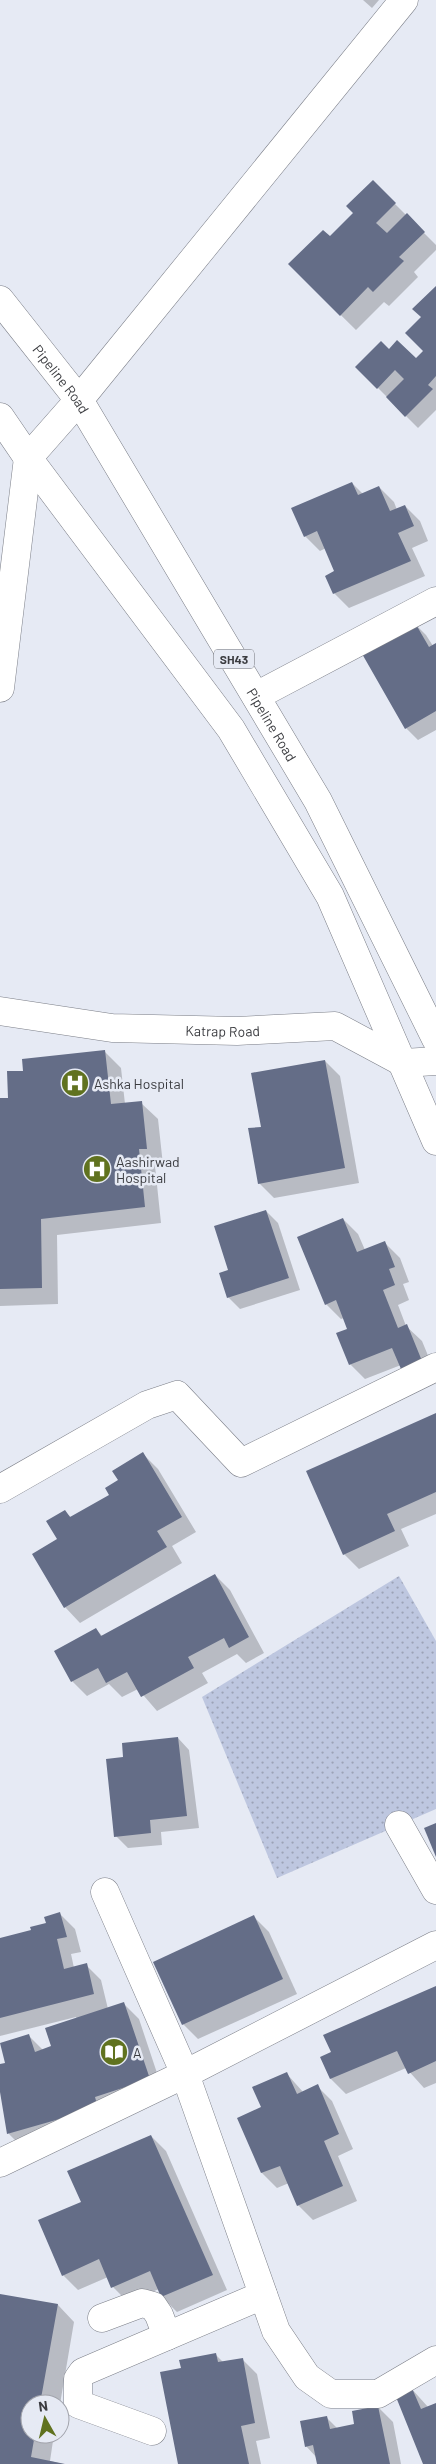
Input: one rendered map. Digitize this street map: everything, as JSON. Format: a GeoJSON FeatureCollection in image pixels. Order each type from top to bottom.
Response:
{"type":"FeatureCollection","features":[{"type":"Feature","properties":{"kind":"street"},"geometry":{"type":"LineString","coordinates":[[0,688],[28,458],[79,400],[404,0]]}},
{"type":"Feature","properties":{"kind":"street","name":"Pipeline Road"},"geometry":{"type":"LineString","coordinates":[[0,300],[79,400],[318,801],[436,1039]]}},
{"type":"Feature","properties":{"kind":"street"},"geometry":{"type":"LineString","coordinates":[[0,417],[28,458],[230,729],[330,896],[436,1140]]}},
{"type":"Feature","properties":{"kind":"street"},"geometry":{"type":"LineString","coordinates":[[256,696],[436,601]]}},
{"type":"Feature","properties":{"kind":"street","name":"Katrap Road"},"geometry":{"type":"LineString","coordinates":[[0,1011],[112,1028],[236,1031],[335,1026],[404,1063]]}},
{"type":"Feature","properties":{"kind":"street"},"geometry":{"type":"LineString","coordinates":[[404,1063],[436,1061]]}},
{"type":"Feature","properties":{"kind":"street"},"geometry":{"type":"LineString","coordinates":[[0,1489],[147,1405],[177,1395],[240,1463],[436,1367]]}},
{"type":"Feature","properties":{"kind":"street"},"geometry":{"type":"LineString","coordinates":[[399,1824],[436,1890]]}},
{"type":"Feature","properties":{"kind":"street"},"geometry":{"type":"LineString","coordinates":[[105,1892],[185,2074],[276,2331],[302,2370],[308,2378],[331,2394],[378,2394],[436,2360]]}},
{"type":"Feature","properties":{"kind":"street"},"geometry":{"type":"LineString","coordinates":[[0,2163],[185,2074],[436,1945]]}},
{"type":"Feature","properties":{"kind":"street"},"geometry":{"type":"LineString","coordinates":[[152,2431],[78,2404],[78,2379],[83,2372],[263,2295]]}},
{"type":"Feature","properties":{"kind":"street"},"geometry":{"type":"LineString","coordinates":[[102,2318],[142,2303],[153,2306],[159,2315],[167,2336]]}},
{"type":"Feature","properties":{"kind":"shaded area"},"geometry":{"type":"Polygon","coordinates":[[[399,1576],[436,1641],[436,1809],[277,1878],[202,1697],[399,1576]]]}},
{"type":"Feature","properties":{"kind":"building"},"geometry":{"type":"Polygon","coordinates":[[[373,180],[396,203],[376,223],[387,233],[407,213],[425,232],[399,257],[404,261],[373,292],[368,287],[340,316],[288,264],[323,230],[330,236],[353,213],[346,206],[373,180]]]}},
{"type":"Feature","properties":{"kind":"building"},"geometry":{"type":"Polygon","coordinates":[[[436,286],[436,376],[428,385],[433,389],[405,417],[386,397],[404,379],[395,370],[377,389],[355,367],[381,341],[389,349],[397,340],[416,358],[423,351],[405,333],[421,317],[412,309],[436,286]]]}},
{"type":"Feature","properties":{"kind":"building"},"geometry":{"type":"Polygon","coordinates":[[[352,482],[358,495],[379,486],[390,511],[405,505],[414,526],[398,533],[411,561],[333,594],[325,576],[334,571],[317,531],[304,537],[291,508],[352,482]]]}},
{"type":"Feature","properties":{"kind":"building"},"geometry":{"type":"Polygon","coordinates":[[[414,621],[429,647],[436,643],[436,711],[405,729],[361,652],[414,621]]]}},
{"type":"Feature","properties":{"kind":"building"},"geometry":{"type":"Polygon","coordinates":[[[105,1050],[111,1104],[142,1101],[147,1149],[139,1149],[145,1207],[41,1219],[42,1288],[0,1289],[0,1098],[8,1098],[7,1071],[23,1071],[22,1059],[105,1050]]]}},
{"type":"Feature","properties":{"kind":"building"},"geometry":{"type":"Polygon","coordinates":[[[325,1060],[345,1168],[258,1184],[248,1128],[261,1127],[251,1073],[325,1060]]]}},
{"type":"Feature","properties":{"kind":"building"},"geometry":{"type":"Polygon","coordinates":[[[266,1210],[289,1278],[227,1298],[219,1273],[228,1270],[214,1226],[266,1210]]]}},
{"type":"Feature","properties":{"kind":"building"},"geometry":{"type":"Polygon","coordinates":[[[343,1218],[357,1252],[385,1241],[395,1267],[389,1269],[395,1285],[383,1290],[398,1328],[407,1324],[422,1361],[401,1369],[392,1348],[349,1365],[336,1333],[347,1329],[336,1300],[325,1305],[297,1237],[343,1218]]]}},
{"type":"Feature","properties":{"kind":"building"},"geometry":{"type":"Polygon","coordinates":[[[436,1413],[436,1492],[387,1514],[395,1531],[343,1555],[306,1471],[436,1413]]]}},
{"type":"Feature","properties":{"kind":"building"},"geometry":{"type":"Polygon","coordinates":[[[143,1452],[182,1517],[157,1531],[167,1547],[64,1608],[32,1554],[57,1539],[46,1521],[65,1510],[70,1517],[109,1495],[105,1488],[118,1480],[112,1471],[143,1452]]]}},
{"type":"Feature","properties":{"kind":"building"},"geometry":{"type":"Polygon","coordinates":[[[215,1574],[249,1637],[229,1648],[224,1638],[188,1657],[194,1668],[141,1697],[127,1672],[106,1683],[98,1668],[71,1682],[54,1651],[96,1628],[101,1636],[215,1574]]]}},
{"type":"Feature","properties":{"kind":"building"},"geometry":{"type":"Polygon","coordinates":[[[178,1737],[187,1816],[150,1820],[151,1833],[114,1837],[106,1759],[123,1757],[122,1743],[178,1737]]]}},
{"type":"Feature","properties":{"kind":"building"},"geometry":{"type":"Polygon","coordinates":[[[436,1823],[436,1857],[424,1828],[436,1823]]]}},
{"type":"Feature","properties":{"kind":"building"},"geometry":{"type":"Polygon","coordinates":[[[60,1912],[67,1937],[57,1939],[64,1969],[87,1963],[94,1994],[0,2018],[0,1938],[31,1930],[30,1927],[46,1923],[44,1917],[60,1912]]]}},
{"type":"Feature","properties":{"kind":"building"},"geometry":{"type":"Polygon","coordinates":[[[254,1915],[283,1979],[182,2025],[153,1962],[254,1915]]]}},
{"type":"Feature","properties":{"kind":"building"},"geometry":{"type":"Polygon","coordinates":[[[436,1986],[436,2061],[408,2074],[397,2051],[330,2079],[320,2057],[331,2052],[323,2035],[436,1986]]]}},
{"type":"Feature","properties":{"kind":"building"},"geometry":{"type":"Polygon","coordinates":[[[124,2002],[150,2079],[95,2097],[98,2108],[7,2134],[0,2092],[0,2064],[5,2063],[0,2043],[29,2034],[35,2052],[51,2046],[45,2028],[124,2002]]]}},
{"type":"Feature","properties":{"kind":"building"},"geometry":{"type":"Polygon","coordinates":[[[287,2072],[297,2094],[318,2084],[339,2134],[324,2141],[343,2186],[297,2206],[280,2166],[261,2173],[237,2118],[261,2107],[252,2087],[287,2072]]]}},
{"type":"Feature","properties":{"kind":"building"},"geometry":{"type":"Polygon","coordinates":[[[151,2135],[213,2275],[161,2297],[150,2271],[111,2288],[99,2259],[62,2276],[38,2220],[81,2202],[67,2171],[151,2135]]]}},
{"type":"Feature","properties":{"kind":"building"},"geometry":{"type":"Polygon","coordinates":[[[0,2294],[58,2304],[42,2394],[20,2394],[20,2444],[33,2444],[31,2457],[65,2464],[0,2464],[0,2294]]]}},
{"type":"Feature","properties":{"kind":"building"},"geometry":{"type":"Polygon","coordinates":[[[216,2353],[218,2362],[243,2358],[255,2423],[241,2426],[249,2464],[178,2464],[160,2372],[181,2368],[179,2360],[216,2353]]]}},
{"type":"Feature","properties":{"kind":"building"},"geometry":{"type":"Polygon","coordinates":[[[411,2386],[421,2409],[436,2403],[436,2464],[423,2464],[394,2392],[411,2386]]]}},
{"type":"Feature","properties":{"kind":"building"},"geometry":{"type":"Polygon","coordinates":[[[378,2406],[390,2464],[317,2464],[313,2445],[305,2447],[300,2421],[327,2416],[330,2429],[354,2424],[352,2411],[378,2406]]]}},
{"type":"Feature","properties":{"kind":"place","name":"Ashka Hospital"},"geometry":{"type":"Point","coordinates":[75,1083]}},
{"type":"Feature","properties":{"kind":"place","name":"Aashirwad Hospital"},"geometry":{"type":"Point","coordinates":[97,1169]}},
{"type":"Feature","properties":{"kind":"place","name":"A"},"geometry":{"type":"Point","coordinates":[114,2052]}}]}
